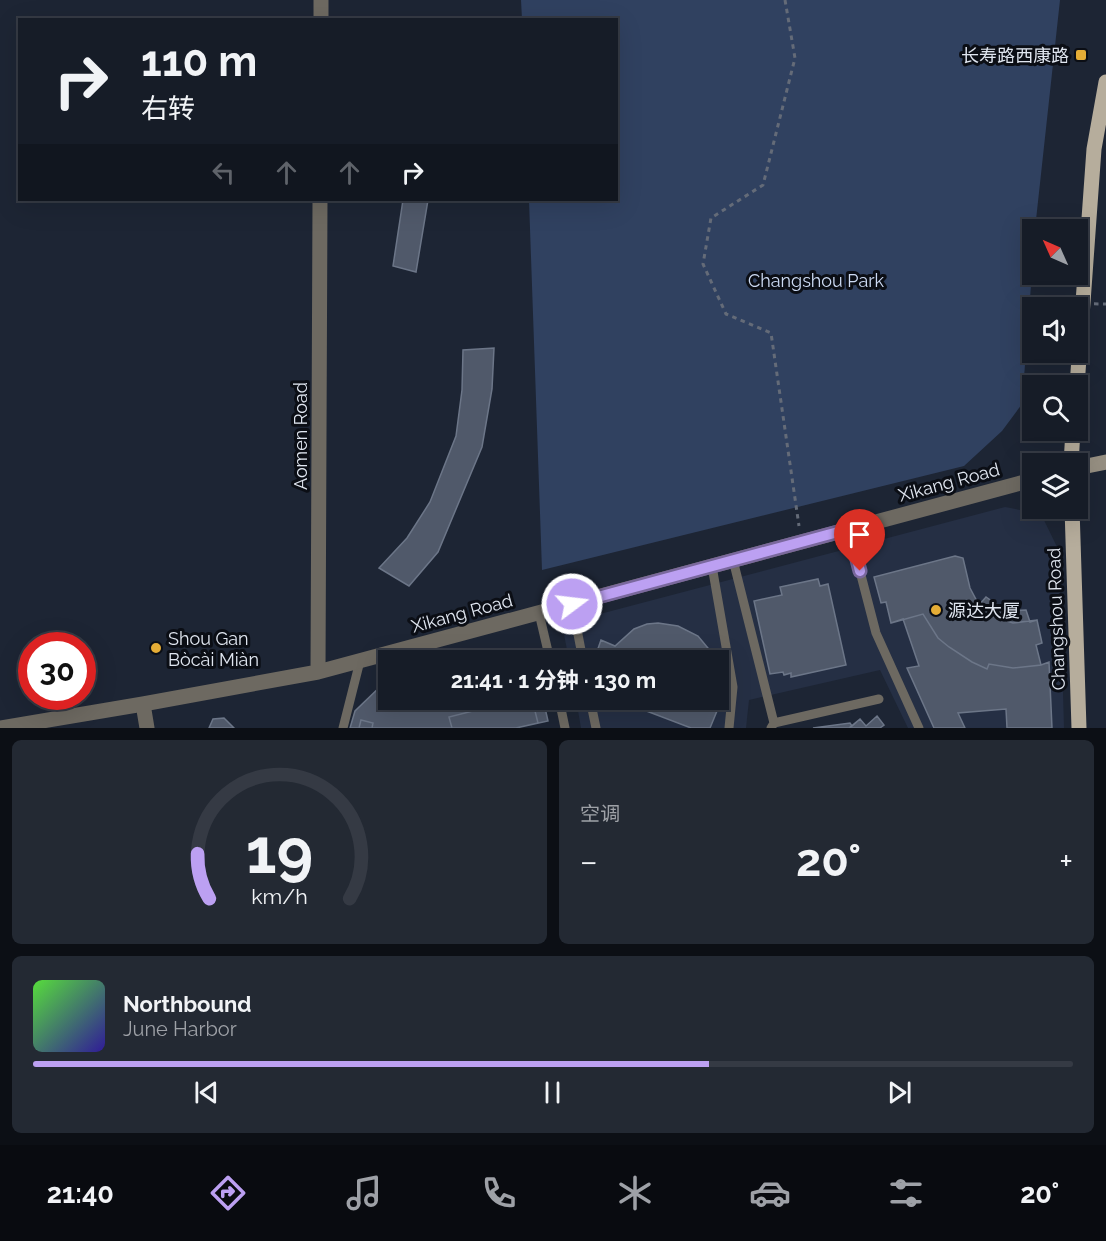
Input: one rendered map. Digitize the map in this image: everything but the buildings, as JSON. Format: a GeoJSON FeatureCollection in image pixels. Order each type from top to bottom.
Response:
{"type":"FeatureCollection","features":[{"type":"Feature","properties":{"kind":"main road"},"geometry":{"type":"LineString","coordinates":[[1078,375],[1094,149],[1106,82]]}},
{"type":"Feature","properties":{"kind":"main road","name":"Changshou Road"},"geometry":{"type":"LineString","coordinates":[[1072,519],[1078,728]]}},
{"type":"Feature","properties":{"kind":"street"},"geometry":{"type":"LineString","coordinates":[[321,0],[321,18]]}},
{"type":"Feature","properties":{"kind":"street","name":"Aomen Road"},"geometry":{"type":"LineString","coordinates":[[318,672],[320,201]]}},
{"type":"Feature","properties":{"kind":"street"},"geometry":{"type":"LineString","coordinates":[[1088,466],[1106,462]]}},
{"type":"Feature","properties":{"kind":"street","name":"Xikang Road"},"geometry":{"type":"LineString","coordinates":[[1,728],[143,705],[318,672],[1022,483]]}},
{"type":"Feature","properties":{"kind":"street"},"geometry":{"type":"LineString","coordinates":[[143,705],[147,728]]}},
{"type":"Feature","properties":{"kind":"lane"},"geometry":{"type":"LineString","coordinates":[[849,529],[876,633],[919,728]]}},
{"type":"Feature","properties":{"kind":"lane"},"geometry":{"type":"LineString","coordinates":[[733,560],[772,726],[879,699]]}},
{"type":"Feature","properties":{"kind":"lane"},"geometry":{"type":"LineString","coordinates":[[712,566],[733,687],[729,728]]}},
{"type":"Feature","properties":{"kind":"lane"},"geometry":{"type":"LineString","coordinates":[[572,604],[581,650]]}},
{"type":"Feature","properties":{"kind":"lane"},"geometry":{"type":"LineString","coordinates":[[539,612],[548,650]]}},
{"type":"Feature","properties":{"kind":"lane"},"geometry":{"type":"LineString","coordinates":[[343,728],[360,661]]}},
{"type":"Feature","properties":{"kind":"lane"},"geometry":{"type":"LineString","coordinates":[[561,710],[565,728]]}},
{"type":"Feature","properties":{"kind":"lane"},"geometry":{"type":"LineString","coordinates":[[592,710],[596,728]]}},
{"type":"Feature","properties":{"kind":"path"},"geometry":{"type":"LineString","coordinates":[[784,0],[795,58],[763,185],[711,218],[702,264],[726,314],[771,333],[801,542]]}},
{"type":"Feature","properties":{"kind":"path"},"geometry":{"type":"LineString","coordinates":[[1088,304],[1106,304]]}},
{"type":"Feature","properties":{"kind":"shaded area"},"geometry":{"type":"Polygon","coordinates":[[[1005,507],[1022,510],[1022,519],[1043,519],[1059,551],[1064,728],[908,728],[880,670],[749,700],[746,728],[581,728],[578,710],[729,710],[729,650],[567,650],[562,624],[1005,507]]]}},
{"type":"Feature","properties":{"kind":"green space","name":"Changshou Park"},"geometry":{"type":"Polygon","coordinates":[[[521,0],[1060,0],[1036,219],[1022,219],[1022,285],[1031,285],[1030,297],[1022,297],[1022,363],[1025,363],[1024,375],[1022,375],[1022,404],[1002,431],[964,466],[542,570],[529,201],[618,201],[618,18],[522,18],[521,0]]]}},
{"type":"Feature","properties":{"kind":"place","name":"长寿路西康路"},"geometry":{"type":"Point","coordinates":[1081,55]}},
{"type":"Feature","properties":{"kind":"place","name":"源达大厦"},"geometry":{"type":"Point","coordinates":[936,610]}},
{"type":"Feature","properties":{"kind":"place","name":"Shou Gan Bòcài Miàn"},"geometry":{"type":"Point","coordinates":[156,648]}},
{"type":"Feature","properties":{"kind":"route"},"geometry":{"type":"LineString","coordinates":[[572,604],[849,529],[860,571]]}}]}
